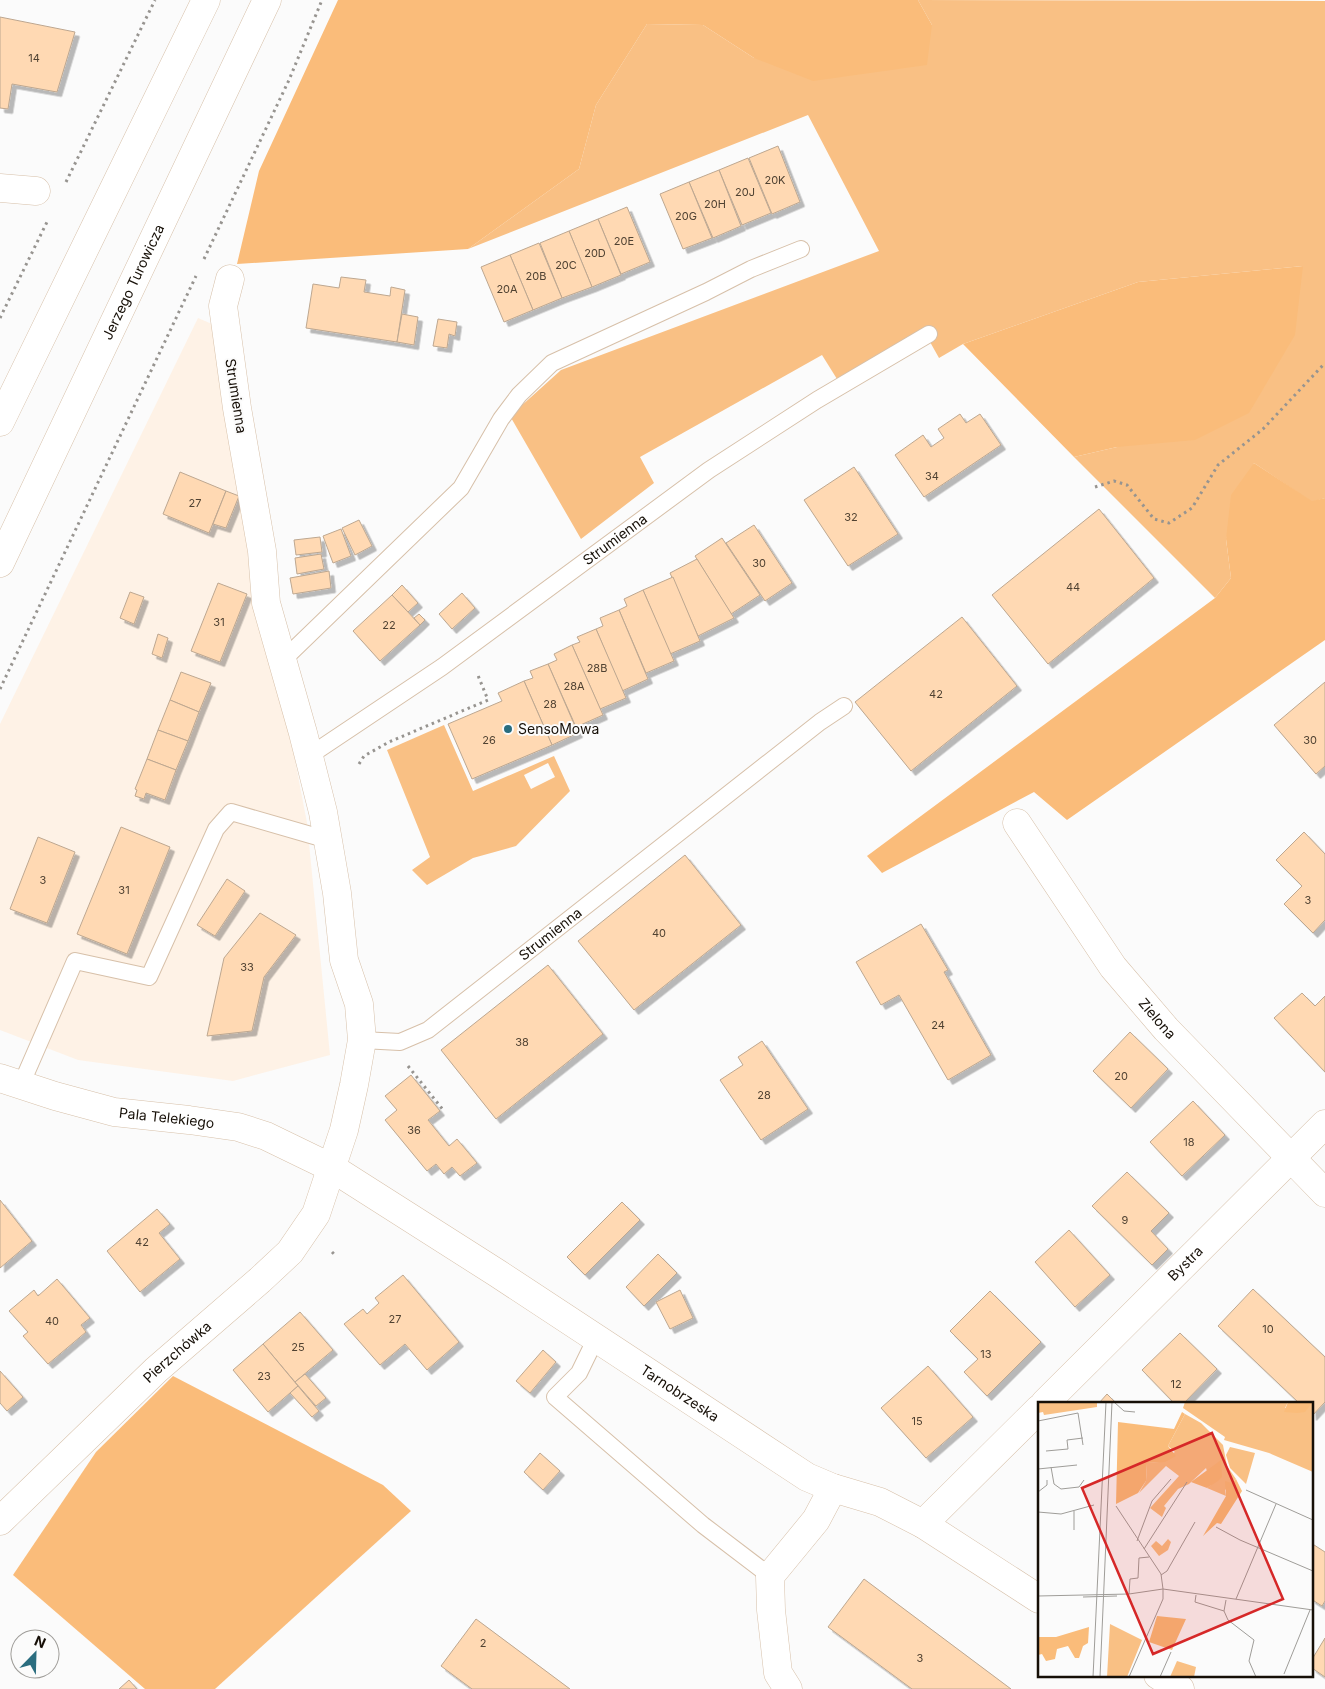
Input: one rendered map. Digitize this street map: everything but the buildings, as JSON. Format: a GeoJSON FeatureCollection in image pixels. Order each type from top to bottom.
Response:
{"type":"FeatureCollection","features":[{"type":"Feature","properties":{"kind":"street"},"geometry":{"type":"LineString","coordinates":[[0,422],[206,0]]}},
{"type":"Feature","properties":{"kind":"street","name":"Jerzego Turowicza"},"geometry":{"type":"LineString","coordinates":[[0,563],[267,0]]}},
{"type":"Feature","properties":{"kind":"street"},"geometry":{"type":"LineString","coordinates":[[0,188],[36,191]]}},
{"type":"Feature","properties":{"kind":"street","name":"Strumienna"},"geometry":{"type":"LineString","coordinates":[[230,280],[222,306],[237,408],[262,551],[266,603],[323,812],[338,894],[344,960],[360,1004],[362,1040],[344,1130],[332,1168]]}},
{"type":"Feature","properties":{"kind":"street","name":"Zielona"},"geometry":{"type":"LineString","coordinates":[[1017,823],[1113,968],[1166,1029],[1325,1193]]}},
{"type":"Feature","properties":{"kind":"street","name":"Pala Telekiego"},"geometry":{"type":"LineString","coordinates":[[10,1082],[114,1112],[238,1127],[266,1136],[332,1168]]}},
{"type":"Feature","properties":{"kind":"street","name":"Bystra"},"geometry":{"type":"LineString","coordinates":[[1046,1402],[1325,1124]]}},
{"type":"Feature","properties":{"kind":"street","name":"Tarnobrzeska"},"geometry":{"type":"LineString","coordinates":[[332,1168],[596,1338],[807,1478],[880,1502],[923,1524],[1038,1597]]}},
{"type":"Feature","properties":{"kind":"street","name":"Pierzchówka"},"geometry":{"type":"LineString","coordinates":[[0,1521],[156,1370],[290,1252],[316,1214],[332,1168]]}},
{"type":"Feature","properties":{"kind":"street"},"geometry":{"type":"LineString","coordinates":[[923,1524],[1038,1410]]}},
{"type":"Feature","properties":{"kind":"street"},"geometry":{"type":"LineString","coordinates":[[788,1689],[778,1673],[770,1576],[816,1520],[833,1488]]}},
{"type":"Feature","properties":{"kind":"street"},"geometry":{"type":"LineString","coordinates":[[1160,1676],[1180,1689]]}},
{"type":"Feature","properties":{"kind":"lane"},"geometry":{"type":"LineString","coordinates":[[282,661],[461,488],[506,413],[520,395],[552,363],[751,270],[801,250]]}},
{"type":"Feature","properties":{"kind":"lane","name":"Strumienna"},"geometry":{"type":"LineString","coordinates":[[309,756],[442,667],[708,470],[817,400],[929,334]]}},
{"type":"Feature","properties":{"kind":"lane","name":"Strumienna"},"geometry":{"type":"LineString","coordinates":[[362,1040],[400,1042],[428,1030],[820,722],[844,706]]}},
{"type":"Feature","properties":{"kind":"lane"},"geometry":{"type":"LineString","coordinates":[[10,1082],[75,961],[149,977],[216,829],[231,812],[328,840]]}},
{"type":"Feature","properties":{"kind":"lane"},"geometry":{"type":"LineString","coordinates":[[596,1338],[579,1373],[555,1397],[703,1525],[770,1576]]}},
{"type":"Feature","properties":{"kind":"path"},"geometry":{"type":"LineString","coordinates":[[65,183],[155,0]]}},
{"type":"Feature","properties":{"kind":"path"},"geometry":{"type":"LineString","coordinates":[[201,266],[289,80],[322,0]]}},
{"type":"Feature","properties":{"kind":"path"},"geometry":{"type":"LineString","coordinates":[[0,318],[48,219]]}},
{"type":"Feature","properties":{"kind":"path"},"geometry":{"type":"LineString","coordinates":[[0,689],[196,275]]}},
{"type":"Feature","properties":{"kind":"path"},"geometry":{"type":"LineString","coordinates":[[1095,487],[1114,481],[1127,485],[1154,519],[1169,524],[1192,508],[1218,465],[1263,429],[1325,363]]}},
{"type":"Feature","properties":{"kind":"path"},"geometry":{"type":"LineString","coordinates":[[359,764],[364,756],[389,742],[488,700],[481,684]]}},
{"type":"Feature","properties":{"kind":"path"},"geometry":{"type":"LineString","coordinates":[[405,1064],[444,1111]]}},
{"type":"Feature","properties":{"kind":"path"},"geometry":{"type":"LineString","coordinates":[[332,1252],[336,1256]]}},
{"type":"Feature","properties":{"kind":"shaded area"},"geometry":{"type":"Polygon","coordinates":[[[338,0],[918,0],[932,25],[927,65],[813,81],[754,58],[703,25],[647,24],[596,105],[579,169],[468,249],[237,264],[259,171],[338,0]]]}},
{"type":"Feature","properties":{"kind":"shaded area"},"geometry":{"type":"Polygon","coordinates":[[[918,0],[1325,1],[1325,498],[1312,502],[1254,463],[1226,539],[1231,578],[1215,598],[1074,457],[1117,447],[1303,266],[1138,282],[963,344],[939,358],[925,333],[837,379],[822,355],[640,457],[654,483],[581,539],[510,416],[561,370],[879,251],[808,115],[468,249],[579,169],[596,105],[647,24],[703,25],[754,58],[932,25],[918,0]]]}},
{"type":"Feature","properties":{"kind":"shaded area"},"geometry":{"type":"Polygon","coordinates":[[[1303,266],[1295,335],[1249,413],[1195,440],[1117,447],[1074,457],[963,344],[1138,282],[1303,266]]]}},
{"type":"Feature","properties":{"kind":"shaded area"},"geometry":{"type":"Polygon","coordinates":[[[198,318],[212,324],[307,823],[330,1055],[233,1081],[78,1060],[0,1030],[0,724],[198,318]]]}},
{"type":"Feature","properties":{"kind":"shaded area"},"geometry":{"type":"Polygon","coordinates":[[[1254,463],[1312,501],[1325,498],[1325,640],[1067,820],[1034,792],[882,873],[867,856],[1215,598],[1231,578],[1226,539],[1231,495],[1254,463]]]}},
{"type":"Feature","properties":{"kind":"shaded area"},"geometry":{"type":"Polygon","coordinates":[[[444,725],[473,791],[554,756],[570,791],[516,846],[473,858],[427,885],[412,870],[430,857],[387,750],[444,725]],[[548,763],[524,775],[531,789],[555,777],[548,763]]]}},
{"type":"Feature","properties":{"kind":"shaded area"},"geometry":{"type":"Polygon","coordinates":[[[173,1376],[383,1485],[411,1511],[215,1689],[145,1689],[13,1575],[96,1452],[173,1376]]]}},
{"type":"Feature","properties":{"kind":"place","name":"SensoMowa"},"geometry":{"type":"Point","coordinates":[508,729]}}]}
